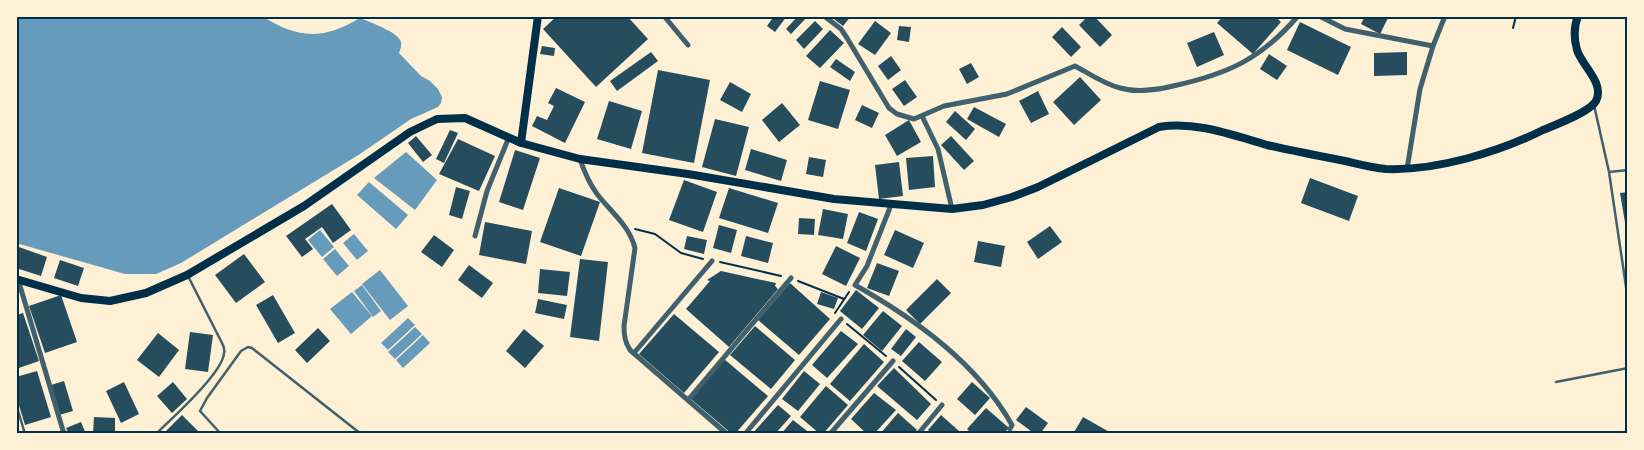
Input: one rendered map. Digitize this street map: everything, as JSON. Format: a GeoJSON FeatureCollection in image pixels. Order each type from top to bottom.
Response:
{"type":"FeatureCollection","features":[{"type":"Feature","properties":{"kind":"main road"},"geometry":{"type":"LineString","coordinates":[[522,143],[538,16]]}},
{"type":"Feature","properties":{"kind":"main road"},"geometry":{"type":"LineString","coordinates":[[17,279],[81,298],[110,301],[146,293],[187,275],[304,206],[410,132],[437,119],[464,118],[522,143],[580,159],[688,174],[834,199],[952,209],[983,205],[1029,191],[1159,127],[1176,124],[1193,126],[1288,150],[1384,169],[1488,153],[1525,139],[1594,104],[1598,97],[1598,90],[1577,51],[1574,36],[1578,16]]}},
{"type":"Feature","properties":{"kind":"street"},"geometry":{"type":"LineString","coordinates":[[664,16],[688,45]]}},
{"type":"Feature","properties":{"kind":"street"},"geometry":{"type":"LineString","coordinates":[[824,16],[841,29],[889,108],[906,118],[914,119],[944,106],[1007,94],[1075,66],[1121,89],[1146,92],[1212,77],[1230,70],[1260,53],[1298,16]]}},
{"type":"Feature","properties":{"kind":"street"},"geometry":{"type":"LineString","coordinates":[[1319,16],[1345,29],[1433,46]]}},
{"type":"Feature","properties":{"kind":"street"},"geometry":{"type":"LineString","coordinates":[[1408,165],[1420,89],[1433,46],[1445,16]]}},
{"type":"Feature","properties":{"kind":"street"},"geometry":{"type":"LineString","coordinates":[[922,116],[938,149],[952,209]]}},
{"type":"Feature","properties":{"kind":"street"},"geometry":{"type":"LineString","coordinates":[[474,236],[487,191],[508,137]]}},
{"type":"Feature","properties":{"kind":"street"},"geometry":{"type":"LineString","coordinates":[[580,159],[597,194],[627,228],[632,236],[635,248],[624,336],[626,344],[727,434]]}},
{"type":"Feature","properties":{"kind":"street"},"geometry":{"type":"LineString","coordinates":[[891,205],[867,266],[855,285],[886,303],[915,324],[974,373],[1002,407],[1012,425],[1010,429]]}},
{"type":"Feature","properties":{"kind":"street"},"geometry":{"type":"LineString","coordinates":[[634,352],[712,261]]}},
{"type":"Feature","properties":{"kind":"street"},"geometry":{"type":"LineString","coordinates":[[688,400],[791,278]]}},
{"type":"Feature","properties":{"kind":"street"},"geometry":{"type":"LineString","coordinates":[[17,279],[64,434]]}},
{"type":"Feature","properties":{"kind":"street"},"geometry":{"type":"LineString","coordinates":[[745,434],[841,319]]}},
{"type":"Feature","properties":{"kind":"street"},"geometry":{"type":"LineString","coordinates":[[830,434],[893,361]]}},
{"type":"Feature","properties":{"kind":"street"},"geometry":{"type":"LineString","coordinates":[[918,434],[942,405]]}},
{"type":"Feature","properties":{"kind":"lane"},"geometry":{"type":"LineString","coordinates":[[1594,104],[1609,172],[1628,300]]}},
{"type":"Feature","properties":{"kind":"lane"},"geometry":{"type":"LineString","coordinates":[[1609,172],[1628,170]]}},
{"type":"Feature","properties":{"kind":"lane"},"geometry":{"type":"LineString","coordinates":[[156,434],[201,388],[215,371],[224,354],[223,346],[187,275]]}},
{"type":"Feature","properties":{"kind":"lane"},"geometry":{"type":"LineString","coordinates":[[221,434],[200,412],[206,398],[241,351],[248,347],[252,348],[361,434]]}},
{"type":"Feature","properties":{"kind":"lane"},"geometry":{"type":"LineString","coordinates":[[1556,382],[1628,368]]}},
{"type":"Feature","properties":{"kind":"lane"},"geometry":{"type":"LineString","coordinates":[[16,404],[25,434]]}},
{"type":"Feature","properties":{"kind":"path"},"geometry":{"type":"LineString","coordinates":[[1512,28],[1516,16]]}},
{"type":"Feature","properties":{"kind":"path"},"geometry":{"type":"LineString","coordinates":[[627,228],[655,234],[681,252],[696,258],[791,278],[844,299]]}},
{"type":"Feature","properties":{"kind":"path"},"geometry":{"type":"LineString","coordinates":[[841,319],[835,312],[855,285]]}},
{"type":"Feature","properties":{"kind":"water"},"geometry":{"type":"Polygon","coordinates":[[[16,16],[262,16],[287,29],[311,34],[334,30],[360,18],[390,31],[399,38],[401,45],[399,53],[421,76],[438,89],[442,97],[441,103],[438,107],[411,119],[360,154],[181,263],[156,274],[125,274],[16,243],[16,16]]]}},
{"type":"Feature","properties":{"kind":"water"},"geometry":{"type":"Polygon","coordinates":[[[406,152],[437,180],[415,210],[374,178],[406,152]]]}},
{"type":"Feature","properties":{"kind":"water"},"geometry":{"type":"Polygon","coordinates":[[[369,182],[408,215],[396,229],[357,195],[369,182]]]}},
{"type":"Feature","properties":{"kind":"water"},"geometry":{"type":"Polygon","coordinates":[[[320,230],[334,247],[322,257],[308,240],[320,230]]]}},
{"type":"Feature","properties":{"kind":"water"},"geometry":{"type":"Polygon","coordinates":[[[354,234],[368,251],[357,260],[343,243],[354,234]]]}},
{"type":"Feature","properties":{"kind":"water"},"geometry":{"type":"Polygon","coordinates":[[[335,249],[349,266],[337,276],[323,259],[335,249]]]}},
{"type":"Feature","properties":{"kind":"water"},"geometry":{"type":"Polygon","coordinates":[[[380,270],[408,306],[390,320],[362,284],[380,270]]]}},
{"type":"Feature","properties":{"kind":"water"},"geometry":{"type":"Polygon","coordinates":[[[362,285],[381,311],[373,317],[354,291],[362,285]]]}},
{"type":"Feature","properties":{"kind":"water"},"geometry":{"type":"Polygon","coordinates":[[[352,292],[372,316],[351,334],[330,309],[352,292]]]}},
{"type":"Feature","properties":{"kind":"water"},"geometry":{"type":"Polygon","coordinates":[[[408,318],[415,325],[388,350],[381,343],[408,318]]]}},
{"type":"Feature","properties":{"kind":"water"},"geometry":{"type":"Polygon","coordinates":[[[415,327],[422,334],[395,359],[388,352],[415,327]]]}},
{"type":"Feature","properties":{"kind":"water"},"geometry":{"type":"Polygon","coordinates":[[[423,335],[430,343],[403,368],[396,360],[423,335]]]}},
{"type":"Feature","properties":{"kind":"building"},"geometry":{"type":"Polygon","coordinates":[[[557,16],[627,16],[648,39],[596,87],[543,29],[557,16]]]}},
{"type":"Feature","properties":{"kind":"building"},"geometry":{"type":"Polygon","coordinates":[[[774,16],[787,16],[775,32],[767,26],[774,16]]]}},
{"type":"Feature","properties":{"kind":"building"},"geometry":{"type":"Polygon","coordinates":[[[798,16],[808,16],[791,34],[786,29],[798,16]]]}},
{"type":"Feature","properties":{"kind":"building"},"geometry":{"type":"Polygon","coordinates":[[[830,16],[851,16],[843,26],[830,16]]]}},
{"type":"Feature","properties":{"kind":"building"},"geometry":{"type":"Polygon","coordinates":[[[1088,16],[1094,16],[1112,35],[1100,47],[1079,25],[1088,16]]]}},
{"type":"Feature","properties":{"kind":"building"},"geometry":{"type":"Polygon","coordinates":[[[1223,16],[1275,16],[1281,22],[1253,54],[1217,23],[1223,16]]]}},
{"type":"Feature","properties":{"kind":"building"},"geometry":{"type":"Polygon","coordinates":[[[1365,16],[1389,16],[1380,34],[1361,24],[1365,16]]]}},
{"type":"Feature","properties":{"kind":"building"},"geometry":{"type":"Polygon","coordinates":[[[815,21],[823,29],[804,49],[796,40],[815,21]]]}},
{"type":"Feature","properties":{"kind":"building"},"geometry":{"type":"Polygon","coordinates":[[[875,21],[891,33],[875,55],[858,44],[875,21]]]}},
{"type":"Feature","properties":{"kind":"building"},"geometry":{"type":"Polygon","coordinates":[[[1300,22],[1351,47],[1338,75],[1287,50],[1300,22]]]}},
{"type":"Feature","properties":{"kind":"building"},"geometry":{"type":"Polygon","coordinates":[[[899,26],[911,27],[909,42],[897,40],[899,26]]]}},
{"type":"Feature","properties":{"kind":"building"},"geometry":{"type":"Polygon","coordinates":[[[1062,27],[1081,47],[1071,57],[1052,37],[1062,27]]]}},
{"type":"Feature","properties":{"kind":"building"},"geometry":{"type":"Polygon","coordinates":[[[830,30],[844,43],[820,68],[806,56],[830,30]]]}},
{"type":"Feature","properties":{"kind":"building"},"geometry":{"type":"Polygon","coordinates":[[[1214,32],[1224,55],[1197,67],[1187,43],[1214,32]]]}},
{"type":"Feature","properties":{"kind":"building"},"geometry":{"type":"Polygon","coordinates":[[[542,46],[555,48],[554,56],[540,54],[542,46]]]}},
{"type":"Feature","properties":{"kind":"building"},"geometry":{"type":"Polygon","coordinates":[[[651,52],[658,61],[617,91],[610,81],[651,52]]]}},
{"type":"Feature","properties":{"kind":"building"},"geometry":{"type":"Polygon","coordinates":[[[1407,52],[1407,75],[1374,76],[1374,53],[1407,52]]]}},
{"type":"Feature","properties":{"kind":"building"},"geometry":{"type":"Polygon","coordinates":[[[1269,54],[1287,66],[1277,80],[1260,69],[1269,54]]]}},
{"type":"Feature","properties":{"kind":"building"},"geometry":{"type":"Polygon","coordinates":[[[891,56],[901,70],[888,80],[878,66],[891,56]]]}},
{"type":"Feature","properties":{"kind":"building"},"geometry":{"type":"Polygon","coordinates":[[[836,59],[855,72],[850,81],[830,67],[836,59]]]}},
{"type":"Feature","properties":{"kind":"building"},"geometry":{"type":"Polygon","coordinates":[[[971,63],[979,77],[967,84],[959,69],[971,63]]]}},
{"type":"Feature","properties":{"kind":"building"},"geometry":{"type":"Polygon","coordinates":[[[658,70],[710,80],[694,163],[642,153],[658,70]]]}},
{"type":"Feature","properties":{"kind":"building"},"geometry":{"type":"Polygon","coordinates":[[[1080,77],[1101,100],[1074,125],[1053,102],[1080,77]]]}},
{"type":"Feature","properties":{"kind":"building"},"geometry":{"type":"Polygon","coordinates":[[[905,80],[917,97],[904,106],[892,89],[905,80]]]}},
{"type":"Feature","properties":{"kind":"building"},"geometry":{"type":"Polygon","coordinates":[[[820,81],[850,90],[838,129],[808,120],[820,81]]]}},
{"type":"Feature","properties":{"kind":"building"},"geometry":{"type":"Polygon","coordinates":[[[730,82],[751,94],[742,112],[720,100],[730,82]]]}},
{"type":"Feature","properties":{"kind":"building"},"geometry":{"type":"Polygon","coordinates":[[[556,88],[585,102],[565,143],[532,126],[537,116],[547,120],[554,106],[548,103],[556,88]]]}},
{"type":"Feature","properties":{"kind":"building"},"geometry":{"type":"Polygon","coordinates":[[[1038,91],[1049,114],[1031,123],[1019,101],[1038,91]]]}},
{"type":"Feature","properties":{"kind":"building"},"geometry":{"type":"Polygon","coordinates":[[[609,101],[642,111],[631,149],[597,139],[609,101]]]}},
{"type":"Feature","properties":{"kind":"building"},"geometry":{"type":"Polygon","coordinates":[[[782,103],[800,125],[779,142],[762,120],[782,103]]]}},
{"type":"Feature","properties":{"kind":"building"},"geometry":{"type":"Polygon","coordinates":[[[862,105],[879,113],[872,128],[855,120],[862,105]]]}},
{"type":"Feature","properties":{"kind":"building"},"geometry":{"type":"Polygon","coordinates":[[[974,107],[1006,124],[999,137],[967,119],[974,107]]]}},
{"type":"Feature","properties":{"kind":"building"},"geometry":{"type":"Polygon","coordinates":[[[955,111],[975,129],[966,140],[946,122],[955,111]]]}},
{"type":"Feature","properties":{"kind":"building"},"geometry":{"type":"Polygon","coordinates":[[[715,119],[749,127],[736,176],[702,167],[715,119]]]}},
{"type":"Feature","properties":{"kind":"building"},"geometry":{"type":"Polygon","coordinates":[[[909,120],[921,142],[897,156],[885,135],[909,120]]]}},
{"type":"Feature","properties":{"kind":"building"},"geometry":{"type":"Polygon","coordinates":[[[450,130],[458,133],[444,163],[436,159],[450,130]]]}},
{"type":"Feature","properties":{"kind":"building"},"geometry":{"type":"Polygon","coordinates":[[[416,136],[432,155],[423,162],[408,143],[416,136]]]}},
{"type":"Feature","properties":{"kind":"building"},"geometry":{"type":"Polygon","coordinates":[[[951,136],[974,161],[964,170],[941,145],[951,136]]]}},
{"type":"Feature","properties":{"kind":"building"},"geometry":{"type":"Polygon","coordinates":[[[458,139],[495,156],[479,191],[439,174],[458,139]]]}},
{"type":"Feature","properties":{"kind":"building"},"geometry":{"type":"Polygon","coordinates":[[[751,149],[787,160],[781,181],[745,170],[751,149]]]}},
{"type":"Feature","properties":{"kind":"building"},"geometry":{"type":"Polygon","coordinates":[[[515,150],[540,158],[523,210],[499,202],[515,150]]]}},
{"type":"Feature","properties":{"kind":"building"},"geometry":{"type":"Polygon","coordinates":[[[933,156],[935,187],[909,190],[906,158],[933,156]]]}},
{"type":"Feature","properties":{"kind":"building"},"geometry":{"type":"Polygon","coordinates":[[[809,157],[826,160],[823,177],[806,174],[809,157]]]}},
{"type":"Feature","properties":{"kind":"building"},"geometry":{"type":"Polygon","coordinates":[[[899,162],[903,196],[879,199],[875,165],[899,162]]]}},
{"type":"Feature","properties":{"kind":"building"},"geometry":{"type":"Polygon","coordinates":[[[1310,178],[1358,196],[1349,221],[1301,203],[1310,178]]]}},
{"type":"Feature","properties":{"kind":"building"},"geometry":{"type":"Polygon","coordinates":[[[684,180],[717,192],[703,232],[669,220],[684,180]]]}},
{"type":"Feature","properties":{"kind":"building"},"geometry":{"type":"Polygon","coordinates":[[[456,187],[470,191],[462,219],[449,215],[456,187]]]}},
{"type":"Feature","properties":{"kind":"building"},"geometry":{"type":"Polygon","coordinates":[[[559,188],[600,202],[581,256],[540,242],[559,188]]]}},
{"type":"Feature","properties":{"kind":"building"},"geometry":{"type":"Polygon","coordinates":[[[729,188],[778,203],[768,233],[719,218],[729,188]]]}},
{"type":"Feature","properties":{"kind":"building"},"geometry":{"type":"Polygon","coordinates":[[[1628,192],[1628,234],[1627,234],[1620,193],[1628,192]]]}},
{"type":"Feature","properties":{"kind":"building"},"geometry":{"type":"Polygon","coordinates":[[[332,204],[351,230],[333,243],[322,227],[305,239],[313,249],[302,257],[286,236],[332,204]]]}},
{"type":"Feature","properties":{"kind":"building"},"geometry":{"type":"Polygon","coordinates":[[[823,209],[848,214],[843,239],[818,235],[823,209]]]}},
{"type":"Feature","properties":{"kind":"building"},"geometry":{"type":"Polygon","coordinates":[[[859,212],[878,219],[866,251],[847,243],[859,212]]]}},
{"type":"Feature","properties":{"kind":"building"},"geometry":{"type":"Polygon","coordinates":[[[799,218],[815,219],[814,235],[798,234],[799,218]]]}},
{"type":"Feature","properties":{"kind":"building"},"geometry":{"type":"Polygon","coordinates":[[[485,222],[532,231],[526,264],[479,255],[485,222]]]}},
{"type":"Feature","properties":{"kind":"building"},"geometry":{"type":"Polygon","coordinates":[[[719,225],[737,230],[731,253],[713,248],[719,225]]]}},
{"type":"Feature","properties":{"kind":"building"},"geometry":{"type":"Polygon","coordinates":[[[1050,226],[1062,242],[1038,259],[1027,242],[1050,226]]]}},
{"type":"Feature","properties":{"kind":"building"},"geometry":{"type":"Polygon","coordinates":[[[895,230],[924,243],[913,268],[884,255],[895,230]]]}},
{"type":"Feature","properties":{"kind":"building"},"geometry":{"type":"Polygon","coordinates":[[[434,235],[454,250],[442,267],[421,252],[434,235]]]}},
{"type":"Feature","properties":{"kind":"building"},"geometry":{"type":"Polygon","coordinates":[[[687,236],[707,240],[704,254],[684,249],[687,236]]]}},
{"type":"Feature","properties":{"kind":"building"},"geometry":{"type":"Polygon","coordinates":[[[746,236],[773,243],[768,263],[741,256],[746,236]]]}},
{"type":"Feature","properties":{"kind":"building"},"geometry":{"type":"Polygon","coordinates":[[[978,241],[1005,246],[1001,267],[974,262],[978,241]]]}},
{"type":"Feature","properties":{"kind":"building"},"geometry":{"type":"Polygon","coordinates":[[[16,246],[47,257],[41,276],[16,268],[16,246]]]}},
{"type":"Feature","properties":{"kind":"building"},"geometry":{"type":"Polygon","coordinates":[[[836,246],[860,258],[846,286],[822,274],[836,246]]]}},
{"type":"Feature","properties":{"kind":"building"},"geometry":{"type":"Polygon","coordinates":[[[244,254],[265,282],[236,303],[215,275],[244,254]]]}},
{"type":"Feature","properties":{"kind":"building"},"geometry":{"type":"Polygon","coordinates":[[[580,259],[608,262],[599,341],[570,337],[580,259]]]}},
{"type":"Feature","properties":{"kind":"building"},"geometry":{"type":"Polygon","coordinates":[[[60,260],[84,268],[78,286],[54,278],[60,260]]]}},
{"type":"Feature","properties":{"kind":"building"},"geometry":{"type":"Polygon","coordinates":[[[877,263],[899,271],[889,296],[867,288],[877,263]]]}},
{"type":"Feature","properties":{"kind":"building"},"geometry":{"type":"Polygon","coordinates":[[[469,265],[493,283],[482,298],[458,280],[469,265]]]}},
{"type":"Feature","properties":{"kind":"building"},"geometry":{"type":"Polygon","coordinates":[[[540,269],[570,272],[567,296],[538,293],[540,269]]]}},
{"type":"Feature","properties":{"kind":"building"},"geometry":{"type":"Polygon","coordinates":[[[721,271],[776,283],[775,286],[778,289],[729,347],[686,309],[710,281],[707,280],[721,271]]]}},
{"type":"Feature","properties":{"kind":"building"},"geometry":{"type":"Polygon","coordinates":[[[937,279],[951,293],[920,324],[906,310],[937,279]]]}},
{"type":"Feature","properties":{"kind":"building"},"geometry":{"type":"Polygon","coordinates":[[[790,283],[830,319],[799,355],[758,320],[790,283]]]}},
{"type":"Feature","properties":{"kind":"building"},"geometry":{"type":"Polygon","coordinates":[[[856,290],[879,308],[862,329],[840,311],[856,290]]]}},
{"type":"Feature","properties":{"kind":"building"},"geometry":{"type":"Polygon","coordinates":[[[821,292],[838,298],[834,309],[817,304],[821,292]]]}},
{"type":"Feature","properties":{"kind":"building"},"geometry":{"type":"Polygon","coordinates":[[[61,295],[77,342],[45,353],[29,306],[61,295]]]}},
{"type":"Feature","properties":{"kind":"building"},"geometry":{"type":"Polygon","coordinates":[[[273,295],[295,333],[278,343],[256,305],[273,295]]]}},
{"type":"Feature","properties":{"kind":"building"},"geometry":{"type":"Polygon","coordinates":[[[538,299],[567,305],[564,319],[535,313],[538,299]]]}},
{"type":"Feature","properties":{"kind":"building"},"geometry":{"type":"Polygon","coordinates":[[[883,311],[902,326],[882,351],[863,335],[883,311]]]}},
{"type":"Feature","properties":{"kind":"building"},"geometry":{"type":"Polygon","coordinates":[[[23,313],[39,361],[16,369],[16,315],[23,313]]]}},
{"type":"Feature","properties":{"kind":"building"},"geometry":{"type":"Polygon","coordinates":[[[674,314],[719,352],[684,393],[639,354],[674,314]]]}},
{"type":"Feature","properties":{"kind":"building"},"geometry":{"type":"Polygon","coordinates":[[[755,326],[795,360],[771,389],[730,355],[755,326]]]}},
{"type":"Feature","properties":{"kind":"building"},"geometry":{"type":"Polygon","coordinates":[[[318,328],[330,341],[307,363],[295,350],[318,328]]]}},
{"type":"Feature","properties":{"kind":"building"},"geometry":{"type":"Polygon","coordinates":[[[524,329],[544,346],[525,368],[506,351],[524,329]]]}},
{"type":"Feature","properties":{"kind":"building"},"geometry":{"type":"Polygon","coordinates":[[[906,329],[916,337],[901,356],[891,349],[906,329]]]}},
{"type":"Feature","properties":{"kind":"building"},"geometry":{"type":"Polygon","coordinates":[[[841,331],[858,344],[827,378],[812,365],[841,331]]]}},
{"type":"Feature","properties":{"kind":"building"},"geometry":{"type":"Polygon","coordinates":[[[190,332],[213,335],[208,372],[185,369],[190,332]]]}},
{"type":"Feature","properties":{"kind":"building"},"geometry":{"type":"Polygon","coordinates":[[[158,333],[179,350],[159,377],[137,360],[158,333]]]}},
{"type":"Feature","properties":{"kind":"building"},"geometry":{"type":"Polygon","coordinates":[[[919,342],[942,362],[925,381],[902,361],[919,342]]]}},
{"type":"Feature","properties":{"kind":"building"},"geometry":{"type":"Polygon","coordinates":[[[864,344],[884,362],[850,401],[830,384],[864,344]]]}},
{"type":"Feature","properties":{"kind":"building"},"geometry":{"type":"Polygon","coordinates":[[[724,359],[768,396],[735,434],[732,434],[691,399],[724,359]]]}},
{"type":"Feature","properties":{"kind":"building"},"geometry":{"type":"Polygon","coordinates":[[[894,368],[931,404],[917,420],[877,386],[894,368]]]}},
{"type":"Feature","properties":{"kind":"building"},"geometry":{"type":"Polygon","coordinates":[[[37,371],[51,417],[25,425],[16,396],[16,377],[37,371]]]}},
{"type":"Feature","properties":{"kind":"building"},"geometry":{"type":"Polygon","coordinates":[[[804,371],[820,384],[798,411],[782,399],[804,371]]]}},
{"type":"Feature","properties":{"kind":"building"},"geometry":{"type":"Polygon","coordinates":[[[64,381],[73,411],[59,415],[51,385],[64,381]]]}},
{"type":"Feature","properties":{"kind":"building"},"geometry":{"type":"Polygon","coordinates":[[[124,382],[139,414],[121,423],[106,391],[124,382]]]}},
{"type":"Feature","properties":{"kind":"building"},"geometry":{"type":"Polygon","coordinates":[[[173,382],[187,399],[172,413],[157,396],[173,382]]]}},
{"type":"Feature","properties":{"kind":"building"},"geometry":{"type":"Polygon","coordinates":[[[972,382],[990,398],[975,415],[957,399],[972,382]]]}},
{"type":"Feature","properties":{"kind":"building"},"geometry":{"type":"Polygon","coordinates":[[[826,386],[848,405],[823,434],[820,434],[800,417],[826,386]]]}},
{"type":"Feature","properties":{"kind":"building"},"geometry":{"type":"Polygon","coordinates":[[[874,393],[896,410],[874,434],[867,434],[851,419],[874,393]]]}},
{"type":"Feature","properties":{"kind":"building"},"geometry":{"type":"Polygon","coordinates":[[[778,405],[791,416],[775,434],[752,434],[778,405]]]}},
{"type":"Feature","properties":{"kind":"building"},"geometry":{"type":"Polygon","coordinates":[[[1026,407],[1048,423],[1040,434],[1035,434],[1016,420],[1026,407]]]}},
{"type":"Feature","properties":{"kind":"building"},"geometry":{"type":"Polygon","coordinates":[[[986,408],[1009,428],[1003,434],[972,434],[967,429],[986,408]]]}},
{"type":"Feature","properties":{"kind":"building"},"geometry":{"type":"Polygon","coordinates":[[[898,413],[917,430],[913,434],[880,434],[898,413]]]}},
{"type":"Feature","properties":{"kind":"building"},"geometry":{"type":"Polygon","coordinates":[[[182,415],[201,434],[163,434],[182,415]]]}},
{"type":"Feature","properties":{"kind":"building"},"geometry":{"type":"Polygon","coordinates":[[[941,415],[959,431],[956,434],[932,434],[928,430],[941,415]]]}},
{"type":"Feature","properties":{"kind":"building"},"geometry":{"type":"Polygon","coordinates":[[[94,417],[115,418],[115,434],[93,434],[94,417]]]}},
{"type":"Feature","properties":{"kind":"building"},"geometry":{"type":"Polygon","coordinates":[[[1083,417],[1113,434],[1073,434],[1083,417]]]}},
{"type":"Feature","properties":{"kind":"building"},"geometry":{"type":"Polygon","coordinates":[[[793,420],[811,434],[781,434],[793,420]]]}},
{"type":"Feature","properties":{"kind":"building"},"geometry":{"type":"Polygon","coordinates":[[[81,422],[86,434],[69,434],[66,428],[81,422]]]}}]}
